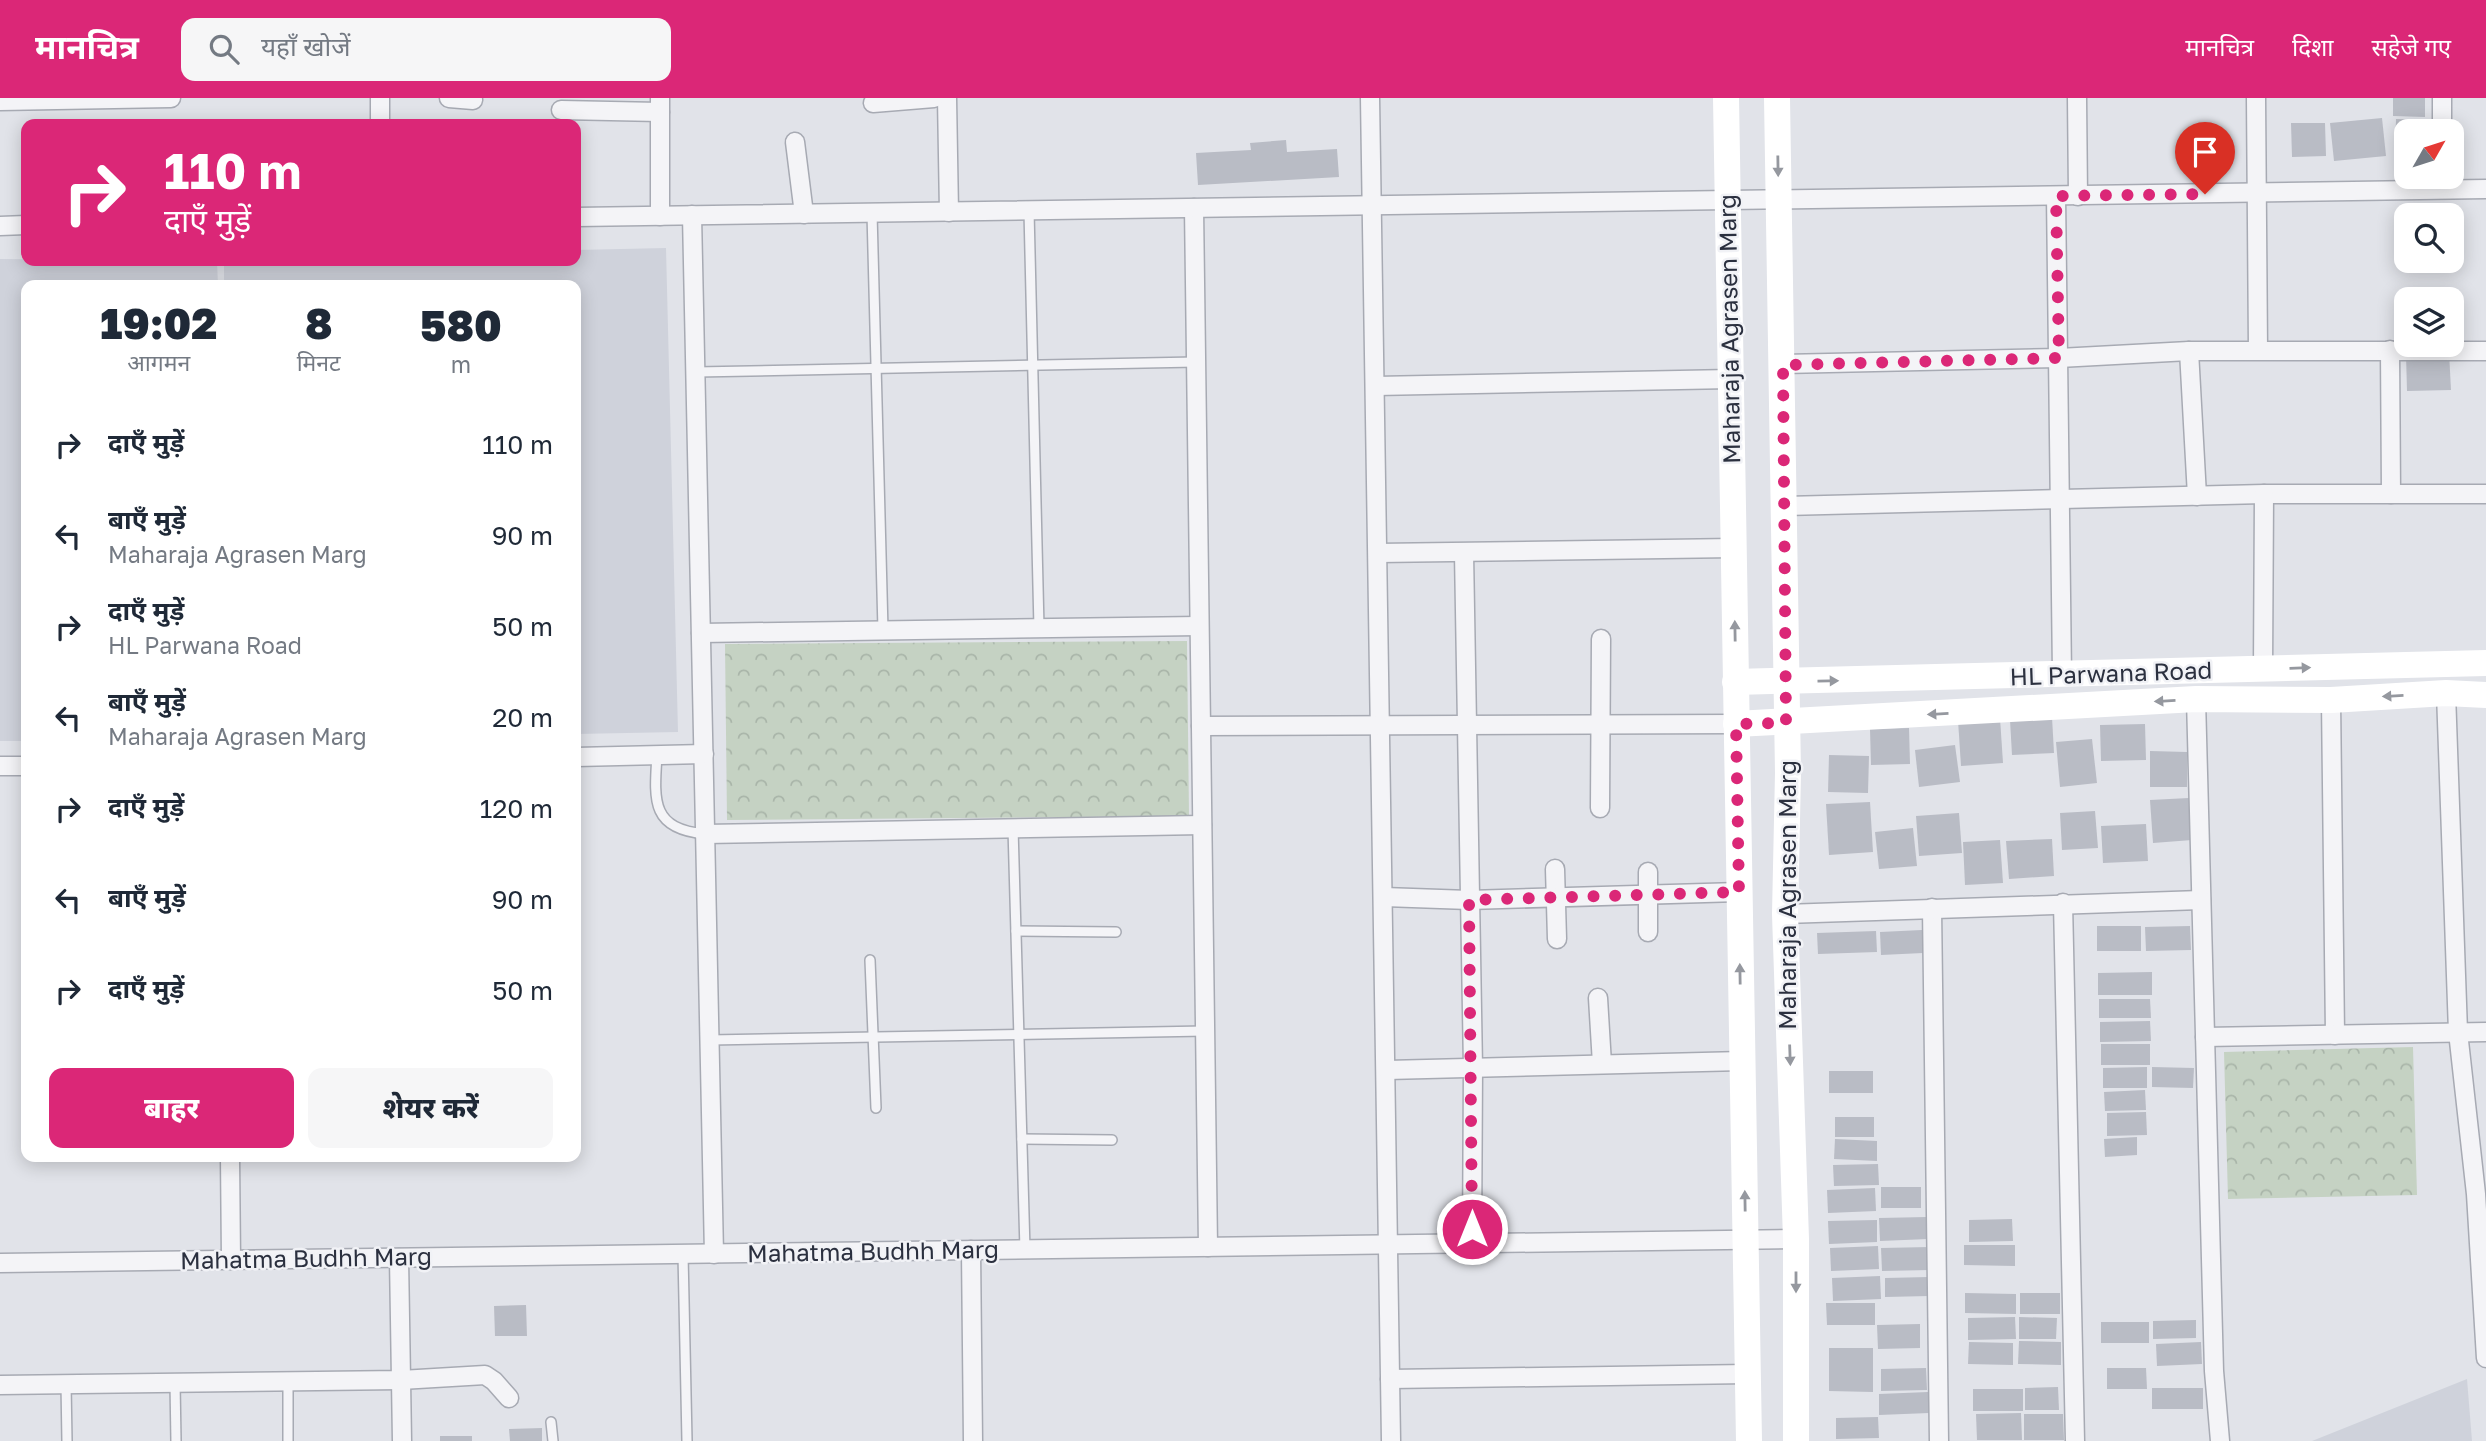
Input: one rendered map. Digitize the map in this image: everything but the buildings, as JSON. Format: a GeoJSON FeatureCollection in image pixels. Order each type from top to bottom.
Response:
{"type":"FeatureCollection","features":[{"type":"Feature","properties":{"kind":"street"},"geometry":{"type":"LineString","coordinates":[[0,101],[171,98]]}},
{"type":"Feature","properties":{"kind":"street"},"geometry":{"type":"LineString","coordinates":[[380,98],[380,119]]}},
{"type":"Feature","properties":{"kind":"street"},"geometry":{"type":"LineString","coordinates":[[449,98],[473,100]]}},
{"type":"Feature","properties":{"kind":"street"},"geometry":{"type":"LineString","coordinates":[[873,103],[934,98]]}},
{"type":"Feature","properties":{"kind":"street"},"geometry":{"type":"LineString","coordinates":[[947,98],[948,212]]}},
{"type":"Feature","properties":{"kind":"street"},"geometry":{"type":"LineString","coordinates":[[1370,98],[1391,1441]]}},
{"type":"Feature","properties":{"kind":"street","name":"Maharaja Agrasen Marg"},"geometry":{"type":"LineString","coordinates":[[1726,98],[1749,1441]]}},
{"type":"Feature","properties":{"kind":"street","name":"Maharaja Agrasen Marg"},"geometry":{"type":"LineString","coordinates":[[1777,98],[1788,772],[1785,914],[1796,1239],[1796,1441]]}},
{"type":"Feature","properties":{"kind":"street"},"geometry":{"type":"LineString","coordinates":[[2077,98],[2078,196]]}},
{"type":"Feature","properties":{"kind":"street"},"geometry":{"type":"LineString","coordinates":[[2256,98],[2258,350]]}},
{"type":"Feature","properties":{"kind":"street"},"geometry":{"type":"LineString","coordinates":[[2442,98],[2442,119]]}},
{"type":"Feature","properties":{"kind":"street"},"geometry":{"type":"LineString","coordinates":[[561,110],[660,105],[660,216]]}},
{"type":"Feature","properties":{"kind":"street"},"geometry":{"type":"LineString","coordinates":[[795,142],[803,214]]}},
{"type":"Feature","properties":{"kind":"street"},"geometry":{"type":"LineString","coordinates":[[581,217],[2256,193],[2394,186]]}},
{"type":"Feature","properties":{"kind":"street"},"geometry":{"type":"LineString","coordinates":[[2464,186],[2486,189]]}},
{"type":"Feature","properties":{"kind":"street"},"geometry":{"type":"LineString","coordinates":[[2056,196],[2062,675]]}},
{"type":"Feature","properties":{"kind":"street"},"geometry":{"type":"LineString","coordinates":[[1194,208],[1208,1247]]}},
{"type":"Feature","properties":{"kind":"street"},"geometry":{"type":"LineString","coordinates":[[692,215],[714,1254]]}},
{"type":"Feature","properties":{"kind":"street"},"geometry":{"type":"LineString","coordinates":[[0,226],[21,225]]}},
{"type":"Feature","properties":{"kind":"street"},"geometry":{"type":"LineString","coordinates":[[2390,350],[2391,494]]}},
{"type":"Feature","properties":{"kind":"street"},"geometry":{"type":"LineString","coordinates":[[2189,351],[2197,496]]}},
{"type":"Feature","properties":{"kind":"street"},"geometry":{"type":"LineString","coordinates":[[1783,365],[2059,358],[2189,351],[2486,351]]}},
{"type":"Feature","properties":{"kind":"street"},"geometry":{"type":"LineString","coordinates":[[1376,386],[1731,379]]}},
{"type":"Feature","properties":{"kind":"street"},"geometry":{"type":"LineString","coordinates":[[1785,506],[2264,494],[2486,494]]}},
{"type":"Feature","properties":{"kind":"street"},"geometry":{"type":"LineString","coordinates":[[2263,669],[2264,494]]}},
{"type":"Feature","properties":{"kind":"street"},"geometry":{"type":"LineString","coordinates":[[1378,553],[1734,548]]}},
{"type":"Feature","properties":{"kind":"street"},"geometry":{"type":"LineString","coordinates":[[1464,553],[1473,1068],[1472,1244]]}},
{"type":"Feature","properties":{"kind":"street"},"geometry":{"type":"LineString","coordinates":[[701,633],[1199,626]]}},
{"type":"Feature","properties":{"kind":"street"},"geometry":{"type":"LineString","coordinates":[[1600,808],[1601,639]]}},
{"type":"Feature","properties":{"kind":"street","name":"HL Parwana Road"},"geometry":{"type":"LineString","coordinates":[[1735,682],[2486,663]]}},
{"type":"Feature","properties":{"kind":"street"},"geometry":{"type":"LineString","coordinates":[[2446,694],[2458,1032],[2468,1120],[2481,1194],[2486,1358]]}},
{"type":"Feature","properties":{"kind":"street","name":"HL Parwana Road"},"geometry":{"type":"LineString","coordinates":[[1736,724],[2196,699],[2331,700],[2446,694],[2486,695]]}},
{"type":"Feature","properties":{"kind":"street"},"geometry":{"type":"LineString","coordinates":[[2196,699],[2214,1371],[2220,1441]]}},
{"type":"Feature","properties":{"kind":"street"},"geometry":{"type":"LineString","coordinates":[[2331,700],[2334,1035]]}},
{"type":"Feature","properties":{"kind":"street"},"geometry":{"type":"LineString","coordinates":[[1201,726],[1736,724]]}},
{"type":"Feature","properties":{"kind":"street"},"geometry":{"type":"LineString","coordinates":[[581,757],[704,754]]}},
{"type":"Feature","properties":{"kind":"street"},"geometry":{"type":"LineString","coordinates":[[0,766],[21,766]]}},
{"type":"Feature","properties":{"kind":"street"},"geometry":{"type":"LineString","coordinates":[[705,834],[1202,825]]}},
{"type":"Feature","properties":{"kind":"street"},"geometry":{"type":"LineString","coordinates":[[1555,869],[1557,939]]}},
{"type":"Feature","properties":{"kind":"street"},"geometry":{"type":"LineString","coordinates":[[1648,872],[1648,932]]}},
{"type":"Feature","properties":{"kind":"street"},"geometry":{"type":"LineString","coordinates":[[1384,897],[1469,900],[1739,892]]}},
{"type":"Feature","properties":{"kind":"street"},"geometry":{"type":"LineString","coordinates":[[1785,914],[2201,900]]}},
{"type":"Feature","properties":{"kind":"street"},"geometry":{"type":"LineString","coordinates":[[2063,903],[2075,1441]]}},
{"type":"Feature","properties":{"kind":"street"},"geometry":{"type":"LineString","coordinates":[[1931,908],[1939,1441]]}},
{"type":"Feature","properties":{"kind":"street"},"geometry":{"type":"LineString","coordinates":[[1598,998],[1602,1064]]}},
{"type":"Feature","properties":{"kind":"street"},"geometry":{"type":"LineString","coordinates":[[2205,1037],[2486,1032]]}},
{"type":"Feature","properties":{"kind":"street"},"geometry":{"type":"LineString","coordinates":[[1387,1070],[1742,1061]]}},
{"type":"Feature","properties":{"kind":"street"},"geometry":{"type":"LineString","coordinates":[[2468,1120],[2486,1119]]}},
{"type":"Feature","properties":{"kind":"street"},"geometry":{"type":"LineString","coordinates":[[230,1162],[231,1260]]}},
{"type":"Feature","properties":{"kind":"street","name":"Mahatma Budhh Marg"},"geometry":{"type":"LineString","coordinates":[[0,1263],[1796,1239]]}},
{"type":"Feature","properties":{"kind":"street"},"geometry":{"type":"LineString","coordinates":[[971,1250],[973,1441]]}},
{"type":"Feature","properties":{"kind":"street"},"geometry":{"type":"LineString","coordinates":[[399,1258],[402,1441]]}},
{"type":"Feature","properties":{"kind":"street"},"geometry":{"type":"LineString","coordinates":[[1390,1379],[1748,1374]]}},
{"type":"Feature","properties":{"kind":"street"},"geometry":{"type":"LineString","coordinates":[[0,1385],[401,1380],[485,1375],[495,1381],[509,1398]]}},
{"type":"Feature","properties":{"kind":"lane"},"geometry":{"type":"LineString","coordinates":[[1029,211],[1039,628]]}},
{"type":"Feature","properties":{"kind":"lane"},"geometry":{"type":"LineString","coordinates":[[872,213],[883,630]]}},
{"type":"Feature","properties":{"kind":"lane"},"geometry":{"type":"LineString","coordinates":[[696,372],[1196,362]]}},
{"type":"Feature","properties":{"kind":"lane"},"geometry":{"type":"LineString","coordinates":[[657,755],[655,789],[660,815],[677,829],[705,834]]}},
{"type":"Feature","properties":{"kind":"lane"},"geometry":{"type":"LineString","coordinates":[[1013,828],[1025,1250]]}},
{"type":"Feature","properties":{"kind":"lane"},"geometry":{"type":"LineString","coordinates":[[1016,931],[1116,932]]}},
{"type":"Feature","properties":{"kind":"lane"},"geometry":{"type":"LineString","coordinates":[[870,960],[876,1108]]}},
{"type":"Feature","properties":{"kind":"lane"},"geometry":{"type":"LineString","coordinates":[[710,1040],[1205,1031]]}},
{"type":"Feature","properties":{"kind":"lane"},"geometry":{"type":"LineString","coordinates":[[1022,1139],[1112,1140]]}},
{"type":"Feature","properties":{"kind":"lane"},"geometry":{"type":"LineString","coordinates":[[683,1254],[687,1441]]}},
{"type":"Feature","properties":{"kind":"lane"},"geometry":{"type":"LineString","coordinates":[[288,1382],[288,1441]]}},
{"type":"Feature","properties":{"kind":"lane"},"geometry":{"type":"LineString","coordinates":[[175,1383],[176,1441]]}},
{"type":"Feature","properties":{"kind":"lane"},"geometry":{"type":"LineString","coordinates":[[66,1384],[66,1441]]}},
{"type":"Feature","properties":{"kind":"lane"},"geometry":{"type":"LineString","coordinates":[[551,1422],[553,1441]]}},
{"type":"Feature","properties":{"kind":"shaded area"},"geometry":{"type":"Polygon","coordinates":[[[666,248],[678,732],[581,734],[581,280],[224,280],[224,266],[581,266],[581,250],[666,248]]]}},
{"type":"Feature","properties":{"kind":"shaded area"},"geometry":{"type":"Polygon","coordinates":[[[0,259],[21,259],[21,266],[217,266],[218,280],[21,280],[21,741],[0,741],[0,259]]]}},
{"type":"Feature","properties":{"kind":"shaded area"},"geometry":{"type":"Polygon","coordinates":[[[2467,1379],[2472,1441],[2312,1441],[2467,1379]]]}},
{"type":"Feature","properties":{"kind":"green space"},"geometry":{"type":"Polygon","coordinates":[[[1187,641],[1189,816],[727,820],[725,644],[1187,641]]]}},
{"type":"Feature","properties":{"kind":"green space"},"geometry":{"type":"Polygon","coordinates":[[[2413,1047],[2417,1195],[2228,1199],[2224,1052],[2413,1047]]]}},
{"type":"Feature","properties":{"kind":"route"},"geometry":{"type":"LineString","coordinates":[[1472,1229],[1473,1068],[1469,900],[1739,892],[1736,724],[1786,723],[1783,365],[2059,358],[2056,196],[2205,194]]}}]}
